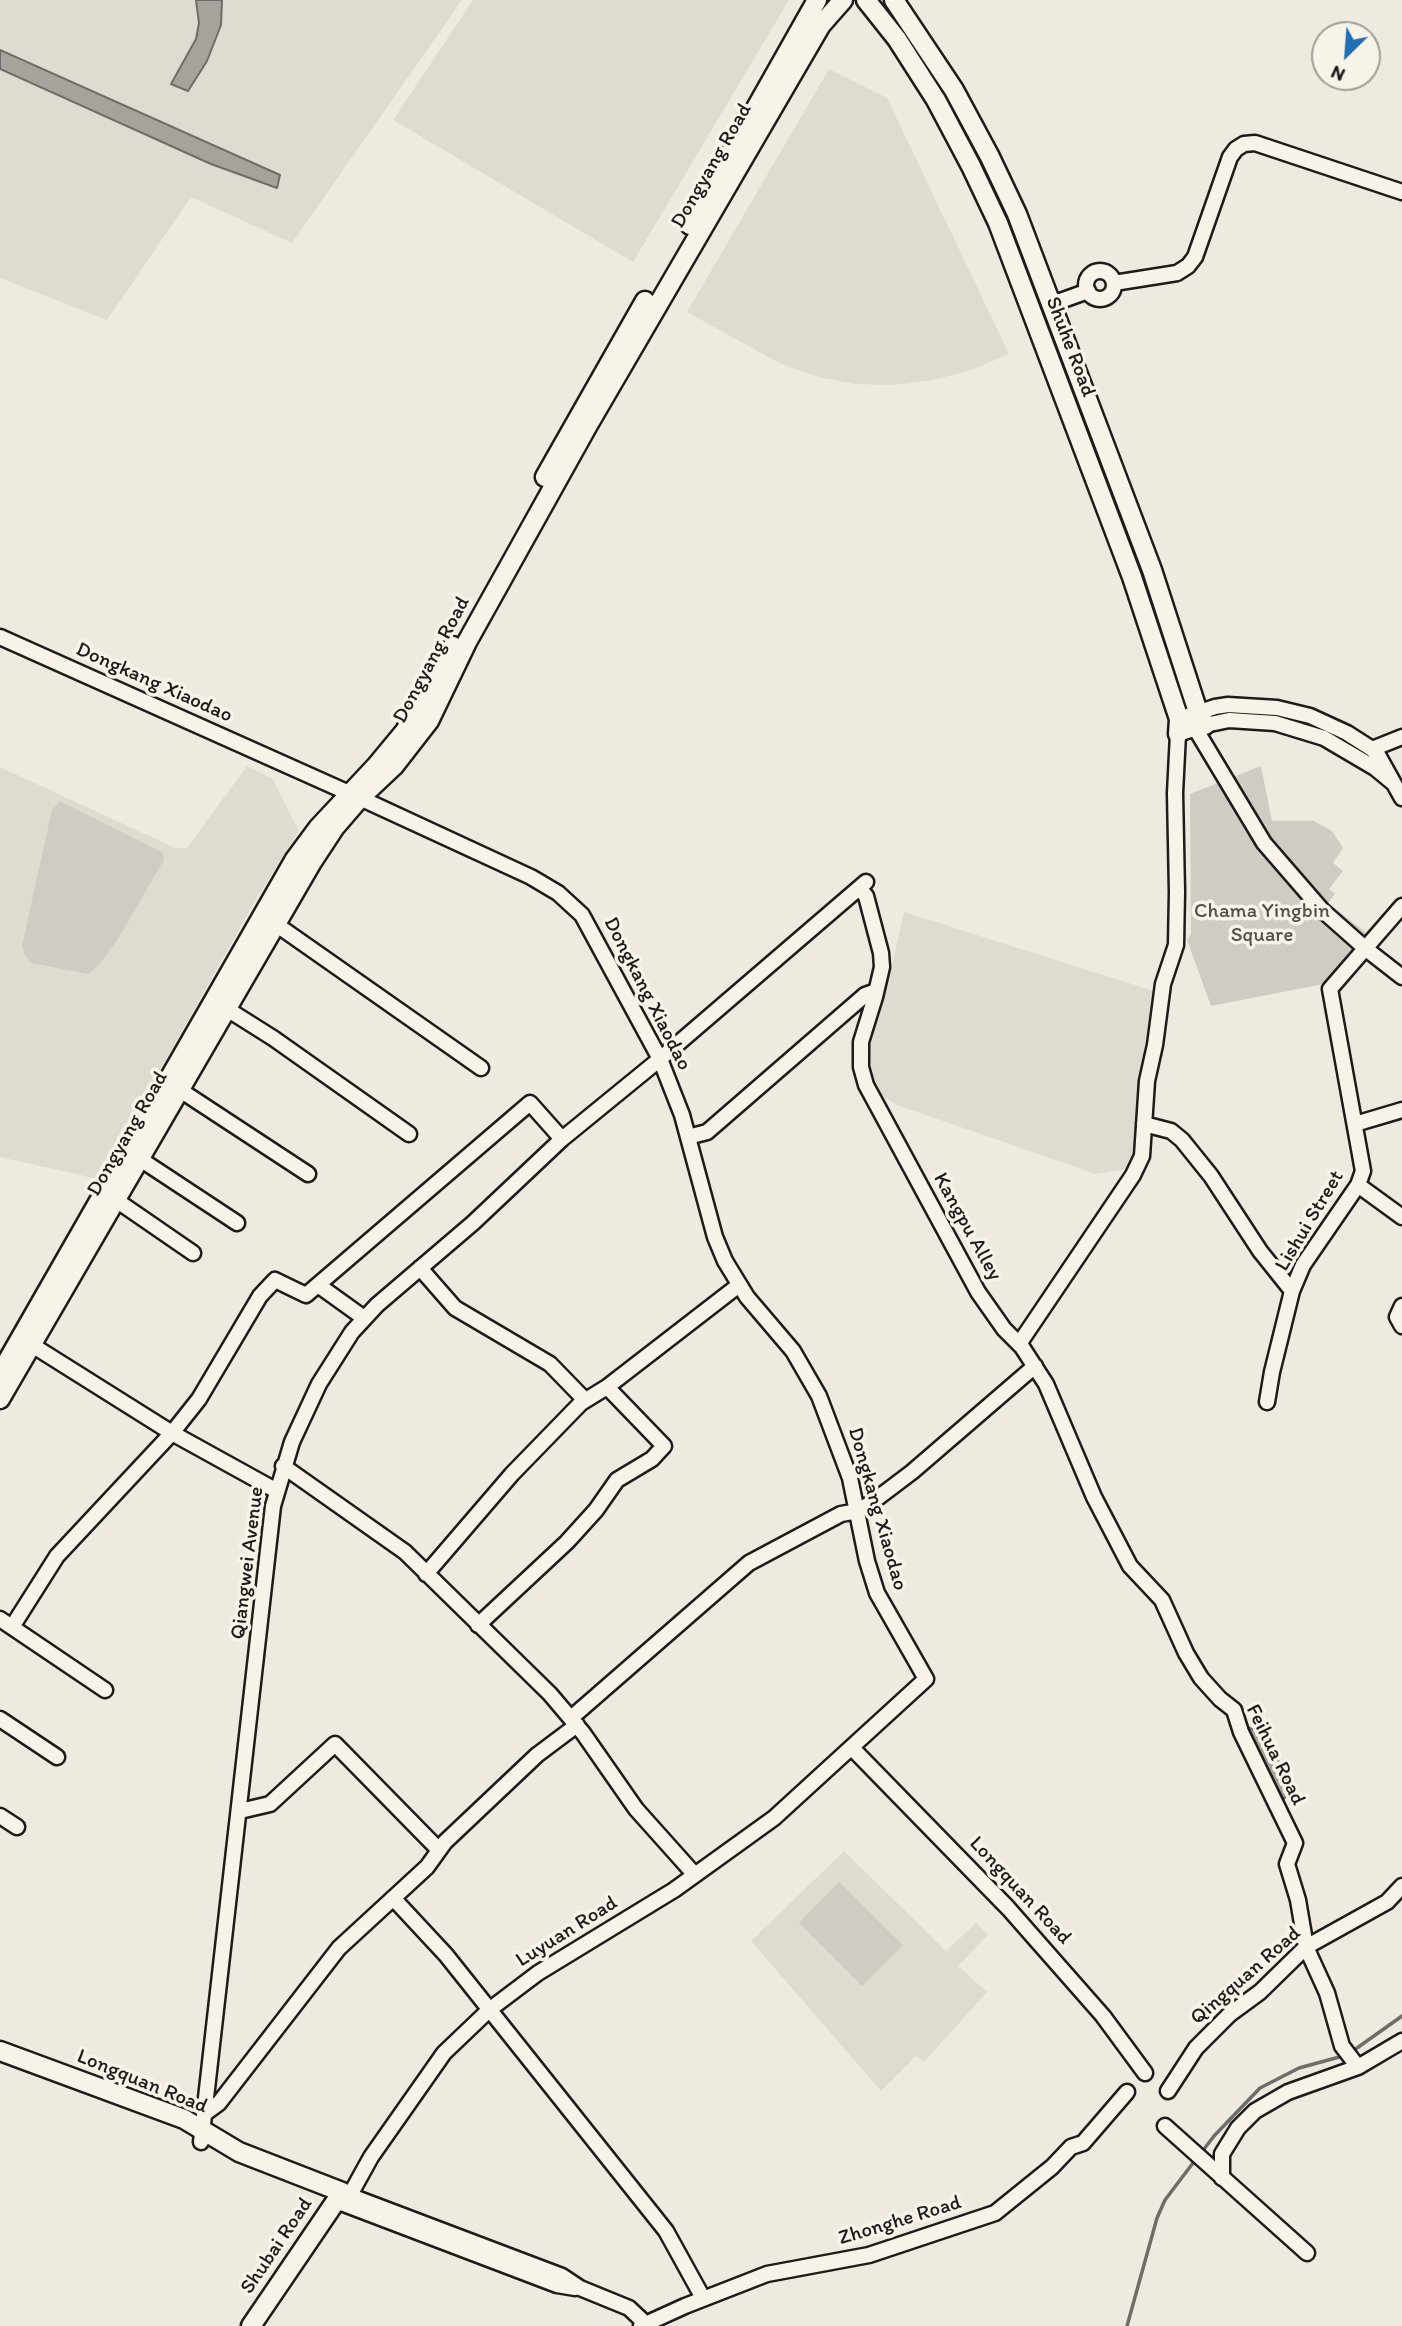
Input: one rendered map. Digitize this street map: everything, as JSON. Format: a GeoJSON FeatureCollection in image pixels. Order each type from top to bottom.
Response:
{"type":"FeatureCollection","features":[{"type":"Feature","properties":{"kind":"main road","name":"Dongyang Road"},"geometry":{"type":"LineString","coordinates":[[0,1399],[323,844],[416,714],[580,413],[817,0]]}},
{"type":"Feature","properties":{"kind":"main road","name":"Dongyang Road"},"geometry":{"type":"LineString","coordinates":[[0,1374],[295,859],[318,828],[394,766],[429,721],[467,642],[595,413],[821,25],[843,0]]}},
{"type":"Feature","properties":{"kind":"main road","name":"Shuhe Road"},"geometry":{"type":"LineString","coordinates":[[866,0],[897,39],[936,100],[998,223],[1132,577],[1191,724]]}},
{"type":"Feature","properties":{"kind":"main road","name":"Shuhe Road"},"geometry":{"type":"LineString","coordinates":[[894,0],[934,57],[972,123],[1017,214],[1152,570],[1191,724]]}},
{"type":"Feature","properties":{"kind":"main road","name":"Longquan Road"},"geometry":{"type":"LineString","coordinates":[[0,2051],[184,2119],[239,2151],[342,2196]]}},
{"type":"Feature","properties":{"kind":"main road","name":"Longquan Road"},"geometry":{"type":"LineString","coordinates":[[0,2062],[179,2129],[203,2129]]}},
{"type":"Feature","properties":{"kind":"main road","name":"Shubai Road"},"geometry":{"type":"LineString","coordinates":[[251,2326],[342,2196]]}},
{"type":"Feature","properties":{"kind":"street"},"geometry":{"type":"LineString","coordinates":[[1052,304],[1088,290],[1087,281],[1097,272],[1106,273],[1114,283],[1177,273],[1188,266],[1195,257],[1230,157],[1244,144],[1255,143],[1402,192]]}},
{"type":"Feature","properties":{"kind":"street","name":"Dongkang Xiaodao"},"geometry":{"type":"LineString","coordinates":[[0,637],[531,877],[566,899],[590,926],[660,1059],[682,1115],[715,1237],[725,1261],[739,1285],[793,1351],[812,1382],[842,1454],[877,1593],[926,1679]]}},
{"type":"Feature","properties":{"kind":"street"},"geometry":{"type":"LineString","coordinates":[[1019,1345],[1133,1175],[1142,1156],[1147,1081],[1163,984],[1176,945],[1175,793],[1191,724],[1228,705],[1277,708],[1330,724],[1378,755],[1402,798]]}},
{"type":"Feature","properties":{"kind":"street"},"geometry":{"type":"LineString","coordinates":[[1191,724],[1250,720],[1299,729],[1339,746],[1392,782]]}},
{"type":"Feature","properties":{"kind":"street"},"geometry":{"type":"LineString","coordinates":[[1191,724],[1264,843],[1322,910],[1402,977]]}},
{"type":"Feature","properties":{"kind":"street"},"geometry":{"type":"LineString","coordinates":[[1372,749],[1402,737]]}},
{"type":"Feature","properties":{"kind":"street","name":"Qiangwei Avenue"},"geometry":{"type":"LineString","coordinates":[[203,2129],[277,1491],[302,1418],[318,1384],[364,1318],[473,1223],[562,1139],[660,1059],[862,885]]}},
{"type":"Feature","properties":{"kind":"street","name":"Kangpu Alley"},"geometry":{"type":"LineString","coordinates":[[862,885],[881,953],[876,991],[860,1050],[866,1085],[978,1292],[1046,1384],[1094,1497],[1130,1566]]}},
{"type":"Feature","properties":{"kind":"street"},"geometry":{"type":"LineString","coordinates":[[1366,948],[1402,906]]}},
{"type":"Feature","properties":{"kind":"street"},"geometry":{"type":"LineString","coordinates":[[277,925],[481,1068]]}},
{"type":"Feature","properties":{"kind":"street","name":"Lishui Street"},"geometry":{"type":"LineString","coordinates":[[1267,1402],[1292,1292],[1303,1265],[1359,1185],[1363,1171],[1330,989],[1366,948]]}},
{"type":"Feature","properties":{"kind":"street"},"geometry":{"type":"LineString","coordinates":[[688,1137],[707,1132],[865,995],[876,991]]}},
{"type":"Feature","properties":{"kind":"street"},"geometry":{"type":"LineString","coordinates":[[227,1009],[273,1038],[409,1134]]}},
{"type":"Feature","properties":{"kind":"street"},"geometry":{"type":"LineString","coordinates":[[180,1090],[308,1174]]}},
{"type":"Feature","properties":{"kind":"street"},"geometry":{"type":"LineString","coordinates":[[105,1690],[6,1623],[57,1556],[172,1433],[199,1399],[260,1296],[275,1280],[306,1295],[530,1103],[562,1139]]}},
{"type":"Feature","properties":{"kind":"street"},"geometry":{"type":"LineString","coordinates":[[1355,1124],[1402,1110]]}},
{"type":"Feature","properties":{"kind":"street"},"geometry":{"type":"LineString","coordinates":[[1144,1124],[1171,1131],[1182,1140],[1292,1292]]}},
{"type":"Feature","properties":{"kind":"street"},"geometry":{"type":"LineString","coordinates":[[140,1159],[237,1223]]}},
{"type":"Feature","properties":{"kind":"street"},"geometry":{"type":"LineString","coordinates":[[1359,1185],[1402,1217]]}},
{"type":"Feature","properties":{"kind":"street"},"geometry":{"type":"LineString","coordinates":[[116,1200],[193,1253]]}},
{"type":"Feature","properties":{"kind":"street"},"geometry":{"type":"LineString","coordinates":[[420,1268],[456,1308],[550,1364],[585,1400]]}},
{"type":"Feature","properties":{"kind":"street"},"geometry":{"type":"LineString","coordinates":[[318,1285],[364,1318]]}},
{"type":"Feature","properties":{"kind":"street"},"geometry":{"type":"LineString","coordinates":[[426,1574],[512,1474],[585,1400],[607,1387],[739,1285]]}},
{"type":"Feature","properties":{"kind":"street"},"geometry":{"type":"LineString","coordinates":[[1402,1306],[1397,1317],[1402,1326]]}},
{"type":"Feature","properties":{"kind":"street"},"geometry":{"type":"LineString","coordinates":[[32,1345],[172,1433],[277,1491]]}},
{"type":"Feature","properties":{"kind":"street"},"geometry":{"type":"LineString","coordinates":[[203,2129],[219,2103],[338,1948],[427,1867],[439,1850],[574,1721],[749,1563],[841,1514],[858,1511],[912,1472],[1035,1366]]}},
{"type":"Feature","properties":{"kind":"street"},"geometry":{"type":"LineString","coordinates":[[478,1625],[566,1542],[596,1510],[617,1480],[652,1459],[664,1446],[607,1387]]}},
{"type":"Feature","properties":{"kind":"street"},"geometry":{"type":"LineString","coordinates":[[284,1466],[405,1552],[550,1695],[574,1721],[636,1809],[695,1875]]}},
{"type":"Feature","properties":{"kind":"street","name":"Feihua Road"},"geometry":{"type":"LineString","coordinates":[[1130,1566],[1162,1600],[1186,1653],[1201,1678],[1234,1710],[1241,1732],[1294,1843],[1286,1864],[1298,1900],[1306,1947],[1327,1993],[1342,2046],[1355,2064]]}},
{"type":"Feature","properties":{"kind":"street","name":"Luyuan Road"},"geometry":{"type":"LineString","coordinates":[[342,2196],[444,2053],[489,2010],[538,1973],[674,1890],[774,1818],[926,1679]]}},
{"type":"Feature","properties":{"kind":"street"},"geometry":{"type":"LineString","coordinates":[[0,1719],[57,1757]]}},
{"type":"Feature","properties":{"kind":"street"},"geometry":{"type":"LineString","coordinates":[[240,1811],[270,1804],[335,1744],[439,1850]]}},
{"type":"Feature","properties":{"kind":"street","name":"Longquan Road"},"geometry":{"type":"LineString","coordinates":[[852,1748],[1008,1908],[1103,2016],[1145,2073]]}},
{"type":"Feature","properties":{"kind":"street"},"geometry":{"type":"LineString","coordinates":[[0,1816],[17,1827]]}},
{"type":"Feature","properties":{"kind":"street","name":"Qingquan Road"},"geometry":{"type":"LineString","coordinates":[[1168,2091],[1196,2048],[1306,1947],[1387,1902],[1402,1886]]}},
{"type":"Feature","properties":{"kind":"street"},"geometry":{"type":"LineString","coordinates":[[393,1898],[446,1955],[666,2231],[703,2298]]}},
{"type":"Feature","properties":{"kind":"street"},"geometry":{"type":"LineString","coordinates":[[1219,2175],[1222,2154],[1238,2128],[1255,2111],[1288,2092],[1402,2041]]}},
{"type":"Feature","properties":{"kind":"street","name":"Zhonghe Road"},"geometry":{"type":"LineString","coordinates":[[643,2324],[767,2274],[869,2255],[995,2213],[1052,2167],[1071,2147],[1083,2143],[1127,2092]]}},
{"type":"Feature","properties":{"kind":"street"},"geometry":{"type":"LineString","coordinates":[[1165,2126],[1307,2253]]}},
{"type":"Feature","properties":{"kind":"street"},"geometry":{"type":"LineString","coordinates":[[342,2196],[557,2285],[580,2288],[629,2308],[643,2324]]}},
{"type":"Feature","properties":{"kind":"shaded area"},"geometry":{"type":"Polygon","coordinates":[[[0,0],[462,0],[292,243],[191,197],[107,320],[0,278],[0,0]]]}},
{"type":"Feature","properties":{"kind":"shaded area"},"geometry":{"type":"Polygon","coordinates":[[[196,0],[222,0],[221,25],[207,61],[188,91],[171,84],[196,39],[199,23],[196,0]]]}},
{"type":"Feature","properties":{"kind":"shaded area"},"geometry":{"type":"Polygon","coordinates":[[[473,0],[789,0],[633,262],[393,120],[473,0]]]}},
{"type":"Feature","properties":{"kind":"shaded area"},"geometry":{"type":"Polygon","coordinates":[[[0,50],[280,175],[277,188],[211,164],[0,69],[0,50]]]}},
{"type":"Feature","properties":{"kind":"shaded area"},"geometry":{"type":"Polygon","coordinates":[[[829,69],[887,98],[1009,354],[969,371],[932,380],[894,385],[857,384],[822,378],[781,364],[687,312],[829,69]]]}},
{"type":"Feature","properties":{"kind":"shaded area"},"geometry":{"type":"Polygon","coordinates":[[[247,766],[273,779],[299,831],[259,894],[99,1179],[0,1157],[0,767],[175,848],[187,848],[247,766]]]}},
{"type":"Feature","properties":{"kind":"shaded area"},"geometry":{"type":"Polygon","coordinates":[[[904,912],[1157,992],[1142,1079],[1140,1148],[1130,1169],[1096,1174],[897,1105],[883,1096],[872,1073],[869,1043],[890,975],[904,912]]]}},
{"type":"Feature","properties":{"kind":"shaded area"},"geometry":{"type":"Polygon","coordinates":[[[1248,1727],[1261,1734],[1273,1748],[1288,1784],[1289,1792],[1284,1799],[1242,1730],[1248,1727]]]}},
{"type":"Feature","properties":{"kind":"shaded area"},"geometry":{"type":"Polygon","coordinates":[[[844,1851],[946,1951],[976,1923],[988,1935],[958,1966],[987,1992],[924,2062],[916,2056],[881,2091],[751,1941],[844,1851]]]}},
{"type":"Feature","properties":{"kind":"green space","name":"Chama Yingbin Square"},"geometry":{"type":"Polygon","coordinates":[[[1261,766],[1272,821],[1314,821],[1332,831],[1343,848],[1333,863],[1343,871],[1329,889],[1335,894],[1328,903],[1372,937],[1339,981],[1211,1006],[1187,940],[1191,934],[1190,794],[1261,766]]]}},
{"type":"Feature","properties":{"kind":"green space"},"geometry":{"type":"Polygon","coordinates":[[[60,801],[163,853],[164,860],[119,937],[99,965],[88,974],[32,963],[22,946],[52,810],[60,801]]]}},
{"type":"Feature","properties":{"kind":"green space"},"geometry":{"type":"Polygon","coordinates":[[[839,1882],[903,1945],[862,1986],[799,1923],[839,1882]]]}},
{"type":"Feature","properties":{"kind":"waterway"},"geometry":{"type":"LineString","coordinates":[[1350,2053],[1402,2016]]}},
{"type":"Feature","properties":{"kind":"waterway"},"geometry":{"type":"LineString","coordinates":[[1201,2153],[1260,2088],[1299,2068],[1343,2056]]}},
{"type":"Feature","properties":{"kind":"waterway"},"geometry":{"type":"LineString","coordinates":[[1127,2326],[1157,2218],[1165,2200],[1196,2159]]}}]}
